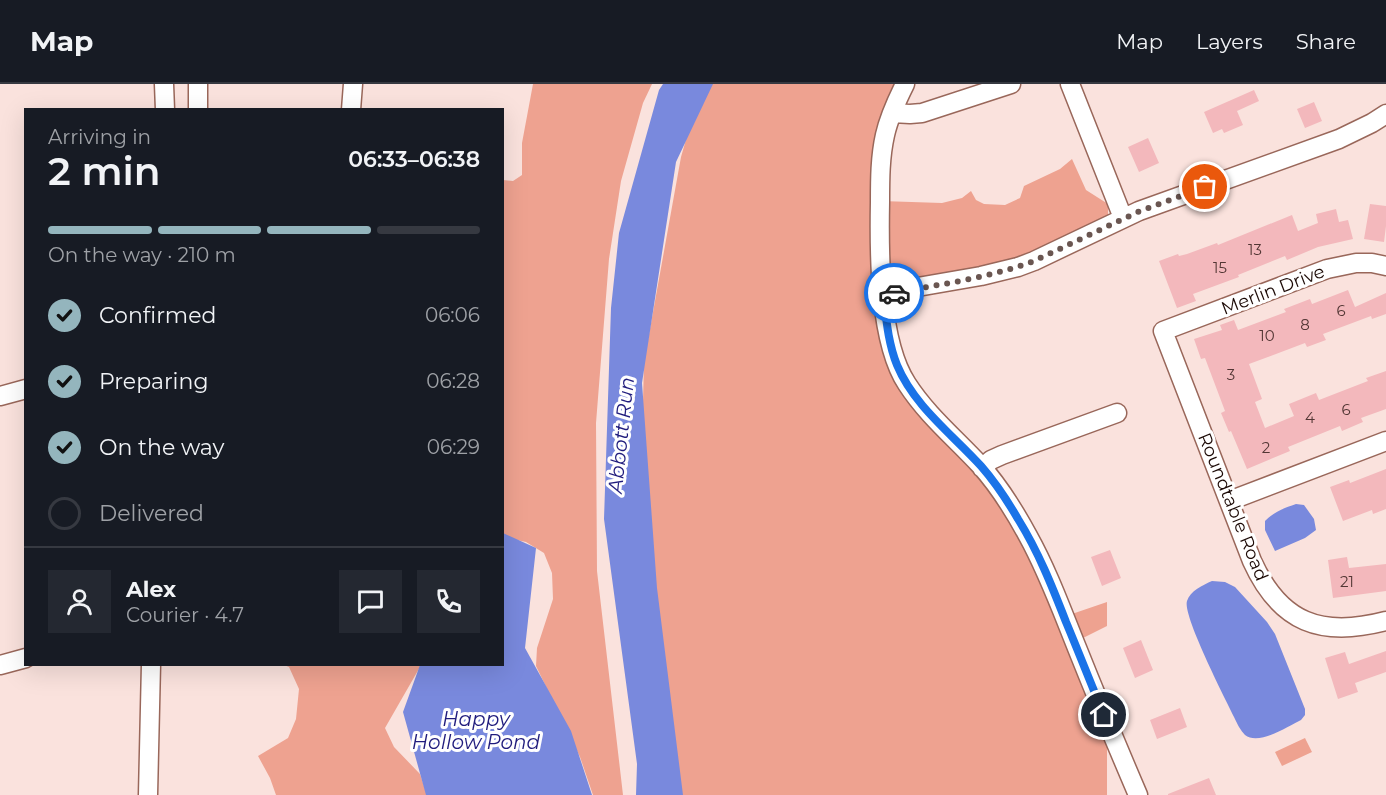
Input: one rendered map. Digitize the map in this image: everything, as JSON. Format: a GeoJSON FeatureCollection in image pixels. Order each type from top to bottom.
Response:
{"type":"FeatureCollection","features":[{"type":"Feature","properties":{"kind":"street"},"geometry":{"type":"LineString","coordinates":[[164,84],[165,108]]}},
{"type":"Feature","properties":{"kind":"street"},"geometry":{"type":"LineString","coordinates":[[198,84],[198,108]]}},
{"type":"Feature","properties":{"kind":"street"},"geometry":{"type":"LineString","coordinates":[[351,108],[353,84]]}},
{"type":"Feature","properties":{"kind":"street"},"geometry":{"type":"LineString","coordinates":[[905,84],[886,133],[880,174],[879,226],[883,293],[896,364],[918,400],[982,468],[1012,509],[1039,557],[1138,795]]}},
{"type":"Feature","properties":{"kind":"street"},"geometry":{"type":"LineString","coordinates":[[892,113],[922,112],[1011,84]]}},
{"type":"Feature","properties":{"kind":"street"},"geometry":{"type":"LineString","coordinates":[[1070,84],[1115,222]]}},
{"type":"Feature","properties":{"kind":"street"},"geometry":{"type":"LineString","coordinates":[[883,293],[963,280],[1018,267],[1160,203],[1339,139],[1386,114]]}},
{"type":"Feature","properties":{"kind":"street","name":"Merlin Drive"},"geometry":{"type":"LineString","coordinates":[[1163,331],[1327,269],[1356,263],[1386,266]]}},
{"type":"Feature","properties":{"kind":"street","name":"Roundtable Road"},"geometry":{"type":"LineString","coordinates":[[1163,331],[1264,586],[1286,609],[1298,617],[1321,626],[1354,627],[1386,621]]}},
{"type":"Feature","properties":{"kind":"street"},"geometry":{"type":"LineString","coordinates":[[0,396],[24,390]]}},
{"type":"Feature","properties":{"kind":"street"},"geometry":{"type":"LineString","coordinates":[[982,468],[991,460],[1002,455],[1117,412]]}},
{"type":"Feature","properties":{"kind":"street"},"geometry":{"type":"LineString","coordinates":[[1229,501],[1386,441]]}},
{"type":"Feature","properties":{"kind":"street"},"geometry":{"type":"LineString","coordinates":[[0,665],[24,659]]}},
{"type":"Feature","properties":{"kind":"street"},"geometry":{"type":"LineString","coordinates":[[148,795],[151,666]]}},
{"type":"Feature","properties":{"kind":"shaded area"},"geometry":{"type":"Polygon","coordinates":[[[533,84],[652,84],[643,103],[621,181],[609,259],[596,423],[597,571],[623,795],[593,795],[580,757],[536,666],[537,648],[553,599],[552,573],[544,553],[526,542],[504,537],[504,180],[513,181],[522,175],[522,143],[533,84]]]}},
{"type":"Feature","properties":{"kind":"shaded area"},"geometry":{"type":"Polygon","coordinates":[[[703,84],[906,84],[892,108],[881,201],[942,203],[962,198],[971,191],[976,200],[984,204],[1005,205],[1020,198],[1024,186],[1060,169],[1072,159],[1086,190],[1108,204],[1108,227],[992,270],[890,303],[891,348],[979,468],[1066,616],[1107,602],[1107,626],[1075,642],[1107,724],[1107,795],[670,795],[641,479],[644,362],[681,157],[703,84]]]}},
{"type":"Feature","properties":{"kind":"shaded area"},"geometry":{"type":"Polygon","coordinates":[[[286,666],[420,666],[385,728],[394,747],[420,774],[427,795],[276,795],[258,756],[288,738],[296,719],[299,689],[286,666]]]}},
{"type":"Feature","properties":{"kind":"shaded area"},"geometry":{"type":"Polygon","coordinates":[[[1305,738],[1312,752],[1282,766],[1275,752],[1305,738]]]}},
{"type":"Feature","properties":{"kind":"water","name":"Abbott Run"},"geometry":{"type":"Polygon","coordinates":[[[663,84],[713,84],[676,162],[642,383],[657,588],[683,795],[636,795],[637,764],[604,519],[611,308],[619,233],[659,90],[663,84]]]}},
{"type":"Feature","properties":{"kind":"water"},"geometry":{"type":"Polygon","coordinates":[[[1296,504],[1304,505],[1314,519],[1316,530],[1305,538],[1275,551],[1265,530],[1265,521],[1279,511],[1296,504]]]}},
{"type":"Feature","properties":{"kind":"water","name":"Happy Hollow Pond"},"geometry":{"type":"Polygon","coordinates":[[[504,533],[536,548],[525,648],[571,731],[592,795],[426,795],[403,712],[420,666],[504,666],[504,533]]]}},
{"type":"Feature","properties":{"kind":"water"},"geometry":{"type":"Polygon","coordinates":[[[1212,581],[1225,582],[1235,587],[1275,634],[1305,709],[1305,715],[1301,720],[1273,734],[1258,738],[1245,735],[1239,727],[1217,683],[1187,610],[1187,601],[1191,594],[1212,581]]]}},
{"type":"Feature","properties":{"kind":"building"},"geometry":{"type":"Polygon","coordinates":[[[1254,90],[1259,101],[1237,111],[1243,125],[1224,133],[1222,129],[1213,133],[1204,112],[1254,90]]]}},
{"type":"Feature","properties":{"kind":"building"},"geometry":{"type":"Polygon","coordinates":[[[1314,102],[1322,121],[1305,128],[1297,109],[1314,102]]]}},
{"type":"Feature","properties":{"kind":"building"},"geometry":{"type":"Polygon","coordinates":[[[1148,138],[1159,163],[1139,172],[1128,147],[1148,138]]]}},
{"type":"Feature","properties":{"kind":"building"},"geometry":{"type":"Polygon","coordinates":[[[1370,204],[1386,206],[1384,242],[1364,239],[1370,204]]]}},
{"type":"Feature","properties":{"kind":"building"},"geometry":{"type":"Polygon","coordinates":[[[1336,209],[1339,222],[1348,220],[1353,239],[1318,247],[1287,260],[1285,256],[1238,275],[1239,277],[1193,294],[1196,301],[1177,308],[1159,261],[1217,243],[1218,245],[1292,215],[1298,231],[1318,223],[1316,214],[1336,209]]]}},
{"type":"Feature","properties":{"kind":"building"},"geometry":{"type":"Polygon","coordinates":[[[1348,290],[1355,307],[1386,293],[1386,314],[1372,319],[1371,316],[1323,334],[1326,340],[1307,347],[1305,343],[1249,364],[1262,399],[1255,402],[1265,428],[1294,416],[1289,404],[1316,393],[1319,400],[1368,381],[1366,378],[1386,371],[1386,409],[1361,418],[1363,422],[1342,431],[1340,426],[1288,447],[1290,451],[1247,469],[1221,413],[1225,411],[1205,358],[1201,359],[1194,339],[1222,330],[1220,325],[1234,320],[1238,330],[1286,312],[1284,309],[1310,299],[1312,304],[1348,290]]]}},
{"type":"Feature","properties":{"kind":"building"},"geometry":{"type":"Polygon","coordinates":[[[1386,469],[1386,509],[1373,514],[1372,510],[1343,521],[1330,487],[1349,480],[1350,483],[1386,469]]]}},
{"type":"Feature","properties":{"kind":"building"},"geometry":{"type":"Polygon","coordinates":[[[1110,550],[1121,578],[1102,586],[1091,557],[1110,550]]]}},
{"type":"Feature","properties":{"kind":"building"},"geometry":{"type":"Polygon","coordinates":[[[1347,557],[1349,568],[1386,564],[1386,591],[1333,598],[1328,560],[1347,557]]]}},
{"type":"Feature","properties":{"kind":"building"},"geometry":{"type":"Polygon","coordinates":[[[1141,640],[1153,670],[1135,678],[1123,648],[1141,640]]]}},
{"type":"Feature","properties":{"kind":"building"},"geometry":{"type":"Polygon","coordinates":[[[1386,651],[1386,672],[1355,683],[1358,692],[1338,699],[1325,658],[1345,652],[1349,664],[1386,651]]]}},
{"type":"Feature","properties":{"kind":"building"},"geometry":{"type":"Polygon","coordinates":[[[1180,708],[1187,727],[1157,739],[1150,720],[1180,708]]]}},
{"type":"Feature","properties":{"kind":"building"},"geometry":{"type":"Polygon","coordinates":[[[1209,778],[1216,795],[1168,795],[1168,794],[1209,778]]]}},
{"type":"Feature","properties":{"kind":"way so far"},"geometry":{"type":"LineString","coordinates":[[894,293],[1018,267],[1123,218],[1205,187]]}},
{"type":"Feature","properties":{"kind":"route"},"geometry":{"type":"LineString","coordinates":[[894,293],[883,293],[887,327],[896,364],[918,400],[982,468],[1029,537],[1049,579],[1104,715]]}}]}
